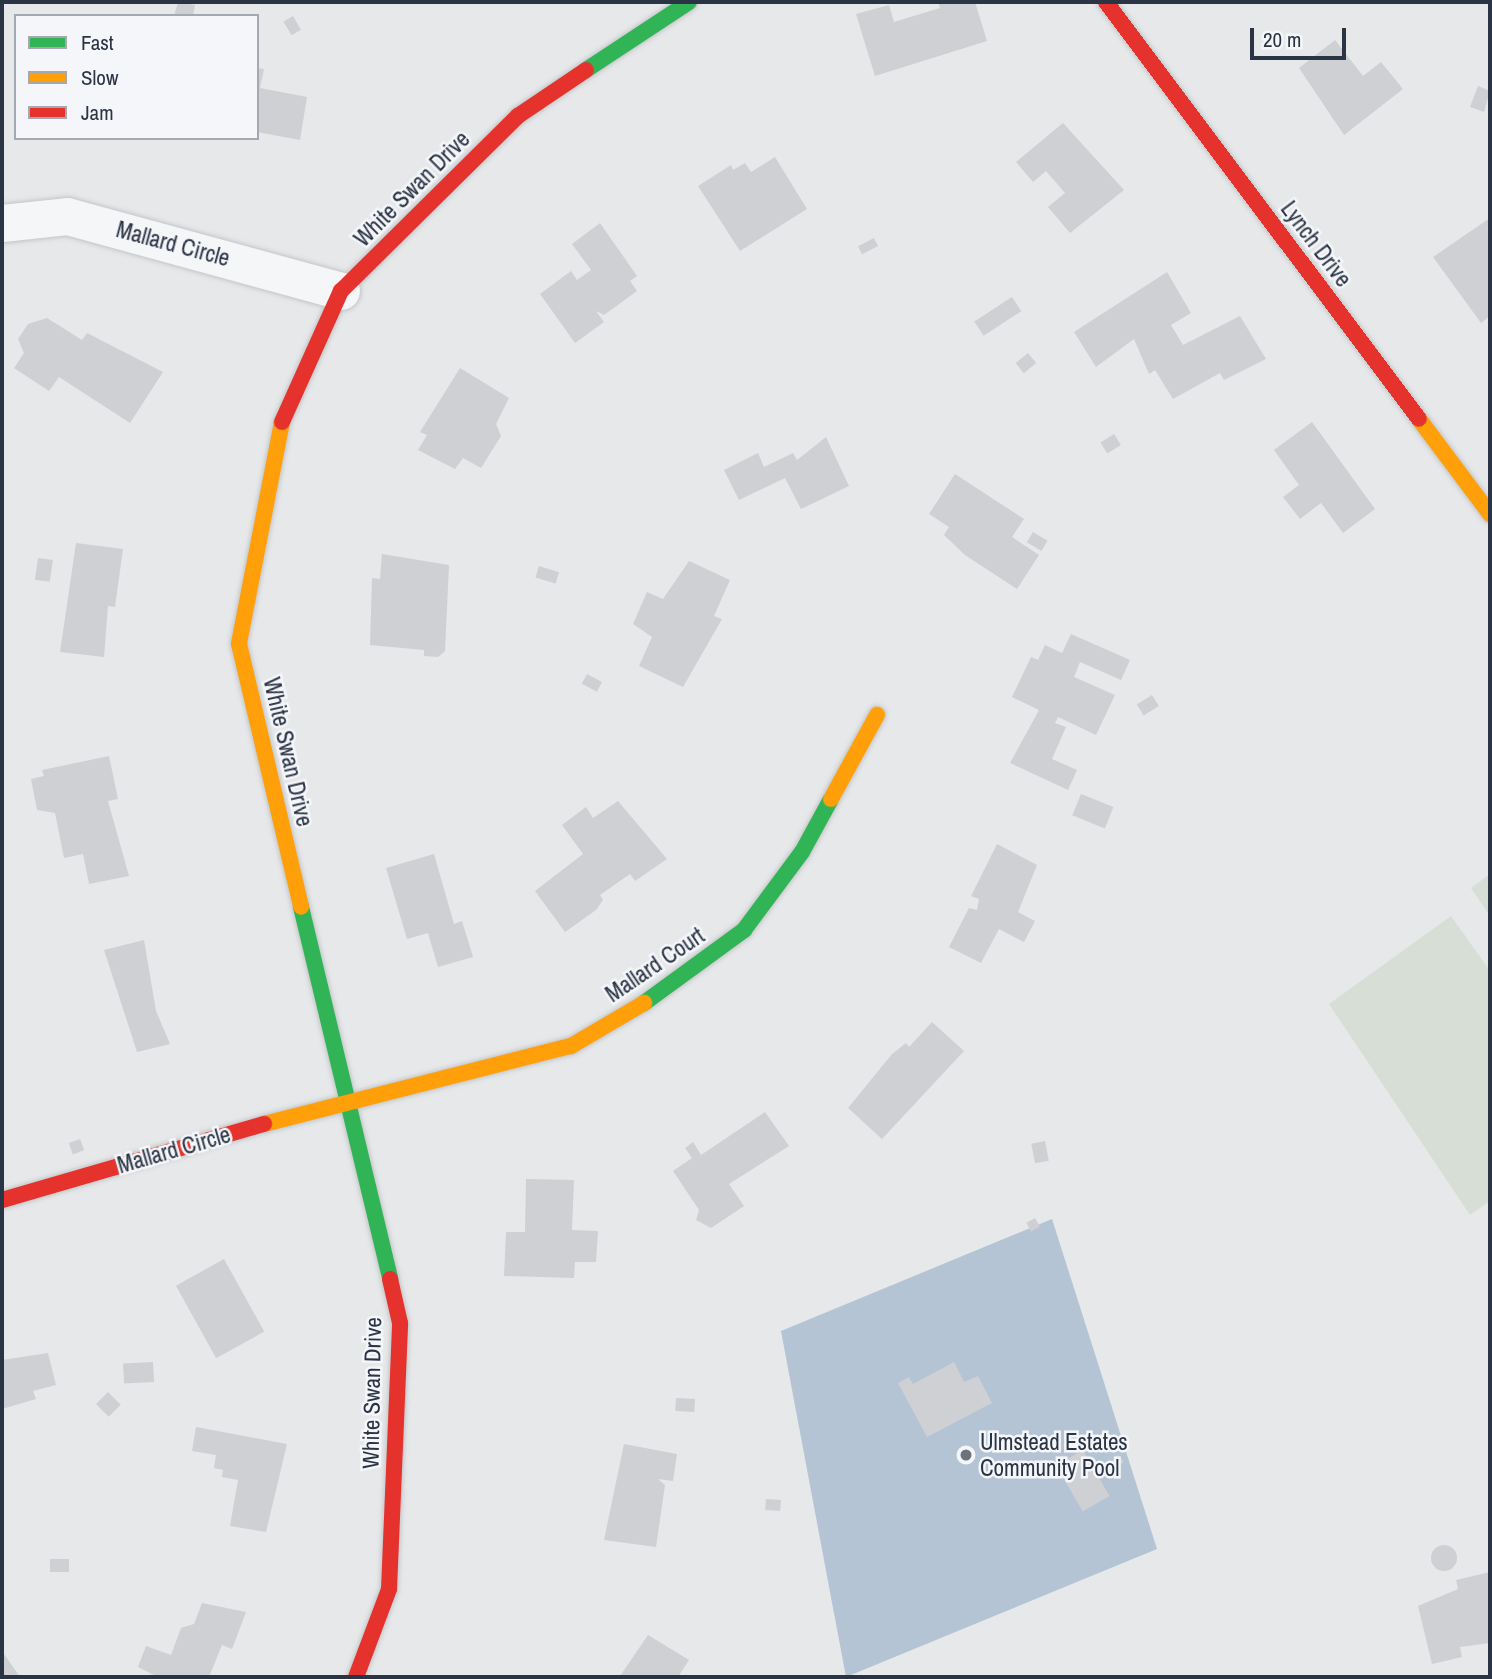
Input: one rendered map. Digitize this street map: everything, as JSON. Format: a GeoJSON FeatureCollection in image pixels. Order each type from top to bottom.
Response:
{"type":"FeatureCollection","features":[{"type":"Feature","properties":{"kind":"street","name":"White Swan Drive"},"geometry":{"type":"LineString","coordinates":[[356,1677],[389,1589],[400,1323],[239,644],[276,436],[341,291],[518,116],[689,2]]}},
{"type":"Feature","properties":{"kind":"street","name":"Lynch Drive"},"geometry":{"type":"LineString","coordinates":[[1106,2],[1490,514]]}},
{"type":"Feature","properties":{"kind":"street","name":"Mallard Circle"},"geometry":{"type":"LineString","coordinates":[[2,223],[67,216],[341,291]]}},
{"type":"Feature","properties":{"kind":"street","name":"Mallard Court"},"geometry":{"type":"LineString","coordinates":[[347,1100],[469,1076],[571,1046],[659,996],[744,930],[802,852],[877,715]]}},
{"type":"Feature","properties":{"kind":"street","name":"Mallard Circle"},"geometry":{"type":"LineString","coordinates":[[2,1200],[347,1100]]}},
{"type":"Feature","properties":{"kind":"shaded area"},"geometry":{"type":"Polygon","coordinates":[[[1490,874],[1490,916],[1471,888],[1490,874]]]}},
{"type":"Feature","properties":{"kind":"shaded area"},"geometry":{"type":"Polygon","coordinates":[[[1451,916],[1490,971],[1490,1201],[1470,1215],[1329,1004],[1451,916]]]}},
{"type":"Feature","properties":{"kind":"water","name":"Ulmstead Estates Community Pool"},"geometry":{"type":"Polygon","coordinates":[[[1052,1219],[1157,1549],[846,1677],[781,1331],[1052,1219]]]}},
{"type":"Feature","properties":{"kind":"building"},"geometry":{"type":"Polygon","coordinates":[[[178,2],[195,5],[193,14],[175,14],[178,2]]]}},
{"type":"Feature","properties":{"kind":"building"},"geometry":{"type":"Polygon","coordinates":[[[938,2],[975,2],[987,41],[875,76],[856,14],[889,5],[894,22],[940,8],[938,2]]]}},
{"type":"Feature","properties":{"kind":"building"},"geometry":{"type":"Polygon","coordinates":[[[293,16],[301,30],[291,35],[283,22],[293,16]]]}},
{"type":"Feature","properties":{"kind":"building"},"geometry":{"type":"Polygon","coordinates":[[[1335,40],[1363,76],[1381,62],[1403,89],[1344,135],[1299,68],[1335,40]]]}},
{"type":"Feature","properties":{"kind":"building"},"geometry":{"type":"Polygon","coordinates":[[[259,68],[264,69],[260,88],[307,97],[300,140],[259,132],[259,68]]]}},
{"type":"Feature","properties":{"kind":"building"},"geometry":{"type":"Polygon","coordinates":[[[1478,86],[1490,91],[1484,112],[1470,107],[1478,86]]]}},
{"type":"Feature","properties":{"kind":"building"},"geometry":{"type":"Polygon","coordinates":[[[1063,123],[1124,190],[1070,233],[1048,207],[1065,193],[1046,171],[1033,182],[1016,162],[1063,123]]]}},
{"type":"Feature","properties":{"kind":"building"},"geometry":{"type":"Polygon","coordinates":[[[775,157],[807,209],[740,251],[698,186],[731,165],[733,170],[745,163],[751,172],[775,157]]]}},
{"type":"Feature","properties":{"kind":"building"},"geometry":{"type":"Polygon","coordinates":[[[1490,218],[1490,316],[1481,323],[1433,257],[1490,218]]]}},
{"type":"Feature","properties":{"kind":"building"},"geometry":{"type":"Polygon","coordinates":[[[600,223],[637,276],[630,281],[637,291],[604,315],[596,311],[604,322],[575,343],[540,294],[571,271],[577,280],[591,270],[572,244],[600,223]]]}},
{"type":"Feature","properties":{"kind":"building"},"geometry":{"type":"Polygon","coordinates":[[[874,238],[878,246],[862,254],[858,246],[874,238]]]}},
{"type":"Feature","properties":{"kind":"building"},"geometry":{"type":"Polygon","coordinates":[[[1167,272],[1191,313],[1171,325],[1183,345],[1240,316],[1266,359],[1224,380],[1220,373],[1173,399],[1155,370],[1149,374],[1134,339],[1096,367],[1074,332],[1167,272]]]}},
{"type":"Feature","properties":{"kind":"building"},"geometry":{"type":"Polygon","coordinates":[[[1012,297],[1021,311],[984,336],[974,322],[1012,297]]]}},
{"type":"Feature","properties":{"kind":"building"},"geometry":{"type":"Polygon","coordinates":[[[47,318],[82,340],[87,333],[163,372],[130,423],[59,377],[49,391],[14,368],[24,353],[18,339],[28,324],[47,318]]]}},
{"type":"Feature","properties":{"kind":"building"},"geometry":{"type":"Polygon","coordinates":[[[1028,353],[1036,363],[1024,373],[1016,363],[1028,353]]]}},
{"type":"Feature","properties":{"kind":"building"},"geometry":{"type":"Polygon","coordinates":[[[460,368],[509,398],[496,424],[501,436],[481,468],[463,458],[455,469],[418,450],[427,435],[420,432],[460,368]]]}},
{"type":"Feature","properties":{"kind":"building"},"geometry":{"type":"Polygon","coordinates":[[[1312,422],[1375,509],[1343,533],[1321,503],[1300,519],[1283,497],[1299,485],[1274,450],[1312,422]]]}},
{"type":"Feature","properties":{"kind":"building"},"geometry":{"type":"Polygon","coordinates":[[[1114,434],[1121,445],[1107,454],[1100,442],[1114,434]]]}},
{"type":"Feature","properties":{"kind":"building"},"geometry":{"type":"Polygon","coordinates":[[[826,437],[849,486],[801,509],[785,478],[739,500],[724,470],[758,453],[764,467],[793,453],[797,460],[826,437]]]}},
{"type":"Feature","properties":{"kind":"building"},"geometry":{"type":"Polygon","coordinates":[[[955,474],[1024,519],[1012,537],[1039,555],[1017,589],[965,555],[944,535],[949,527],[929,514],[955,474]]]}},
{"type":"Feature","properties":{"kind":"building"},"geometry":{"type":"Polygon","coordinates":[[[1033,532],[1048,541],[1041,551],[1027,542],[1033,532]]]}},
{"type":"Feature","properties":{"kind":"building"},"geometry":{"type":"Polygon","coordinates":[[[76,543],[123,549],[115,607],[108,606],[104,657],[60,652],[76,543]]]}},
{"type":"Feature","properties":{"kind":"building"},"geometry":{"type":"Polygon","coordinates":[[[382,554],[449,565],[445,651],[438,657],[424,656],[424,650],[370,645],[372,578],[380,579],[382,554]]]}},
{"type":"Feature","properties":{"kind":"building"},"geometry":{"type":"Polygon","coordinates":[[[38,558],[53,560],[50,582],[35,580],[38,558]]]}},
{"type":"Feature","properties":{"kind":"building"},"geometry":{"type":"Polygon","coordinates":[[[689,561],[730,580],[714,616],[722,619],[683,687],[639,666],[652,637],[633,624],[647,592],[663,599],[689,561]]]}},
{"type":"Feature","properties":{"kind":"building"},"geometry":{"type":"Polygon","coordinates":[[[539,566],[559,572],[556,584],[535,577],[539,566]]]}},
{"type":"Feature","properties":{"kind":"building"},"geometry":{"type":"Polygon","coordinates":[[[1071,634],[1130,660],[1121,680],[1080,662],[1074,677],[1115,695],[1096,735],[1058,717],[1055,723],[1066,727],[1052,759],[1077,770],[1068,790],[1010,763],[1039,710],[1012,697],[1031,657],[1038,660],[1045,645],[1062,653],[1071,634]]]}},
{"type":"Feature","properties":{"kind":"building"},"geometry":{"type":"Polygon","coordinates":[[[587,674],[602,682],[597,692],[582,684],[587,674]]]}},
{"type":"Feature","properties":{"kind":"building"},"geometry":{"type":"Polygon","coordinates":[[[1152,695],[1159,706],[1144,716],[1137,705],[1152,695]]]}},
{"type":"Feature","properties":{"kind":"building"},"geometry":{"type":"Polygon","coordinates":[[[109,756],[118,799],[108,801],[129,876],[89,884],[83,854],[64,858],[55,813],[37,810],[31,779],[44,776],[42,770],[109,756]]]}},
{"type":"Feature","properties":{"kind":"building"},"geometry":{"type":"Polygon","coordinates":[[[1081,794],[1113,807],[1105,828],[1072,815],[1081,794]]]}},
{"type":"Feature","properties":{"kind":"building"},"geometry":{"type":"Polygon","coordinates":[[[618,801],[667,859],[635,881],[630,874],[600,895],[603,900],[596,910],[565,932],[535,891],[583,854],[562,825],[586,807],[593,818],[618,801]]]}},
{"type":"Feature","properties":{"kind":"building"},"geometry":{"type":"Polygon","coordinates":[[[997,844],[1037,865],[1018,912],[1035,921],[1024,942],[999,929],[981,963],[949,947],[969,908],[977,910],[979,899],[971,896],[997,844]]]}},
{"type":"Feature","properties":{"kind":"building"},"geometry":{"type":"Polygon","coordinates":[[[434,854],[454,924],[462,921],[473,957],[438,967],[428,933],[407,939],[386,868],[434,854]]]}},
{"type":"Feature","properties":{"kind":"building"},"geometry":{"type":"Polygon","coordinates":[[[144,940],[156,1011],[170,1044],[137,1052],[104,950],[144,940]]]}},
{"type":"Feature","properties":{"kind":"building"},"geometry":{"type":"Polygon","coordinates":[[[932,1022],[964,1051],[882,1139],[848,1108],[892,1054],[906,1043],[909,1047],[932,1022]]]}},
{"type":"Feature","properties":{"kind":"building"},"geometry":{"type":"Polygon","coordinates":[[[765,1112],[789,1146],[729,1184],[744,1206],[711,1228],[696,1220],[699,1210],[673,1171],[692,1158],[685,1148],[693,1142],[701,1155],[765,1112]]]}},
{"type":"Feature","properties":{"kind":"building"},"geometry":{"type":"Polygon","coordinates":[[[80,1139],[84,1150],[73,1154],[69,1143],[80,1139]]]}},
{"type":"Feature","properties":{"kind":"building"},"geometry":{"type":"Polygon","coordinates":[[[1045,1141],[1049,1161],[1035,1163],[1031,1144],[1045,1141]]]}},
{"type":"Feature","properties":{"kind":"building"},"geometry":{"type":"Polygon","coordinates":[[[526,1179],[574,1180],[572,1230],[598,1231],[596,1262],[575,1262],[574,1278],[504,1276],[506,1232],[525,1232],[526,1179]]]}},
{"type":"Feature","properties":{"kind":"building"},"geometry":{"type":"Polygon","coordinates":[[[1035,1218],[1040,1227],[1031,1232],[1026,1223],[1035,1218]]]}},
{"type":"Feature","properties":{"kind":"building"},"geometry":{"type":"Polygon","coordinates":[[[224,1259],[264,1332],[216,1358],[176,1286],[224,1259]]]}},
{"type":"Feature","properties":{"kind":"building"},"geometry":{"type":"Polygon","coordinates":[[[48,1353],[56,1385],[33,1391],[36,1399],[2,1409],[2,1360],[48,1353]]]}},
{"type":"Feature","properties":{"kind":"building"},"geometry":{"type":"Polygon","coordinates":[[[153,1362],[154,1382],[124,1384],[123,1364],[153,1362]]]}},
{"type":"Feature","properties":{"kind":"building"},"geometry":{"type":"Polygon","coordinates":[[[954,1362],[964,1382],[978,1376],[992,1403],[927,1437],[898,1383],[909,1377],[913,1384],[954,1362]]]}},
{"type":"Feature","properties":{"kind":"building"},"geometry":{"type":"Polygon","coordinates":[[[108,1392],[121,1405],[109,1417],[96,1404],[108,1392]]]}},
{"type":"Feature","properties":{"kind":"building"},"geometry":{"type":"Polygon","coordinates":[[[676,1398],[695,1399],[694,1412],[675,1411],[676,1398]]]}},
{"type":"Feature","properties":{"kind":"building"},"geometry":{"type":"Polygon","coordinates":[[[196,1427],[287,1444],[266,1532],[230,1526],[238,1480],[222,1477],[223,1470],[214,1468],[216,1455],[192,1451],[196,1427]]]}},
{"type":"Feature","properties":{"kind":"building"},"geometry":{"type":"Polygon","coordinates":[[[624,1444],[677,1454],[673,1481],[658,1479],[665,1485],[656,1547],[604,1540],[624,1444]]]}},
{"type":"Feature","properties":{"kind":"building"},"geometry":{"type":"Polygon","coordinates":[[[1083,1450],[1110,1496],[1083,1511],[1056,1466],[1083,1450]]]}},
{"type":"Feature","properties":{"kind":"building"},"geometry":{"type":"Polygon","coordinates":[[[1117,1455],[1124,1461],[1110,1477],[1103,1471],[1117,1455]]]}},
{"type":"Feature","properties":{"kind":"building"},"geometry":{"type":"Polygon","coordinates":[[[766,1499],[781,1500],[780,1511],[765,1510],[766,1499]]]}},
{"type":"Feature","properties":{"kind":"building"},"geometry":{"type":"Polygon","coordinates":[[[1444,1545],[1454,1548],[1457,1558],[1454,1568],[1444,1571],[1434,1568],[1431,1558],[1434,1548],[1444,1545]]]}},
{"type":"Feature","properties":{"kind":"building"},"geometry":{"type":"Polygon","coordinates":[[[50,1559],[69,1559],[69,1572],[50,1572],[50,1559]]]}},
{"type":"Feature","properties":{"kind":"building"},"geometry":{"type":"Polygon","coordinates":[[[1490,1572],[1490,1643],[1460,1647],[1462,1657],[1432,1664],[1418,1606],[1458,1589],[1456,1580],[1490,1572]]]}},
{"type":"Feature","properties":{"kind":"building"},"geometry":{"type":"Polygon","coordinates":[[[202,1603],[246,1612],[232,1649],[222,1645],[209,1677],[158,1677],[138,1667],[146,1646],[171,1655],[181,1628],[194,1624],[202,1603]]]}},
{"type":"Feature","properties":{"kind":"building"},"geometry":{"type":"Polygon","coordinates":[[[648,1635],[689,1660],[678,1677],[620,1676],[648,1635]]]}},
{"type":"Feature","properties":{"kind":"building"},"geometry":{"type":"Polygon","coordinates":[[[2,1651],[20,1677],[2,1677],[2,1651]]]}},
{"type":"Feature","properties":{"kind":"traffic: fast"},"geometry":{"type":"LineString","coordinates":[[586,70],[689,2]]}},
{"type":"Feature","properties":{"kind":"traffic: fast"},"geometry":{"type":"LineString","coordinates":[[644,1003],[744,930],[802,852],[831,799]]}},
{"type":"Feature","properties":{"kind":"traffic: fast"},"geometry":{"type":"LineString","coordinates":[[301,907],[390,1279]]}},
{"type":"Feature","properties":{"kind":"traffic: slow"},"geometry":{"type":"LineString","coordinates":[[1419,419],[1490,514]]}},
{"type":"Feature","properties":{"kind":"traffic: slow"},"geometry":{"type":"LineString","coordinates":[[282,422],[239,644],[301,907]]}},
{"type":"Feature","properties":{"kind":"traffic: slow"},"geometry":{"type":"LineString","coordinates":[[831,799],[877,715]]}},
{"type":"Feature","properties":{"kind":"traffic: slow"},"geometry":{"type":"LineString","coordinates":[[264,1124],[571,1046],[644,1003]]}},
{"type":"Feature","properties":{"kind":"traffic: jam"},"geometry":{"type":"LineString","coordinates":[[1106,2],[1419,419]]}},
{"type":"Feature","properties":{"kind":"traffic: jam"},"geometry":{"type":"LineString","coordinates":[[282,422],[341,291],[518,116],[586,70]]}},
{"type":"Feature","properties":{"kind":"traffic: jam"},"geometry":{"type":"LineString","coordinates":[[2,1200],[264,1124]]}},
{"type":"Feature","properties":{"kind":"traffic: jam"},"geometry":{"type":"LineString","coordinates":[[356,1677],[389,1589],[400,1323],[390,1279]]}},
{"type":"Feature","properties":{"kind":"place","name":"Ulmstead Estates Community Pool"},"geometry":{"type":"Point","coordinates":[966,1455]}}]}
